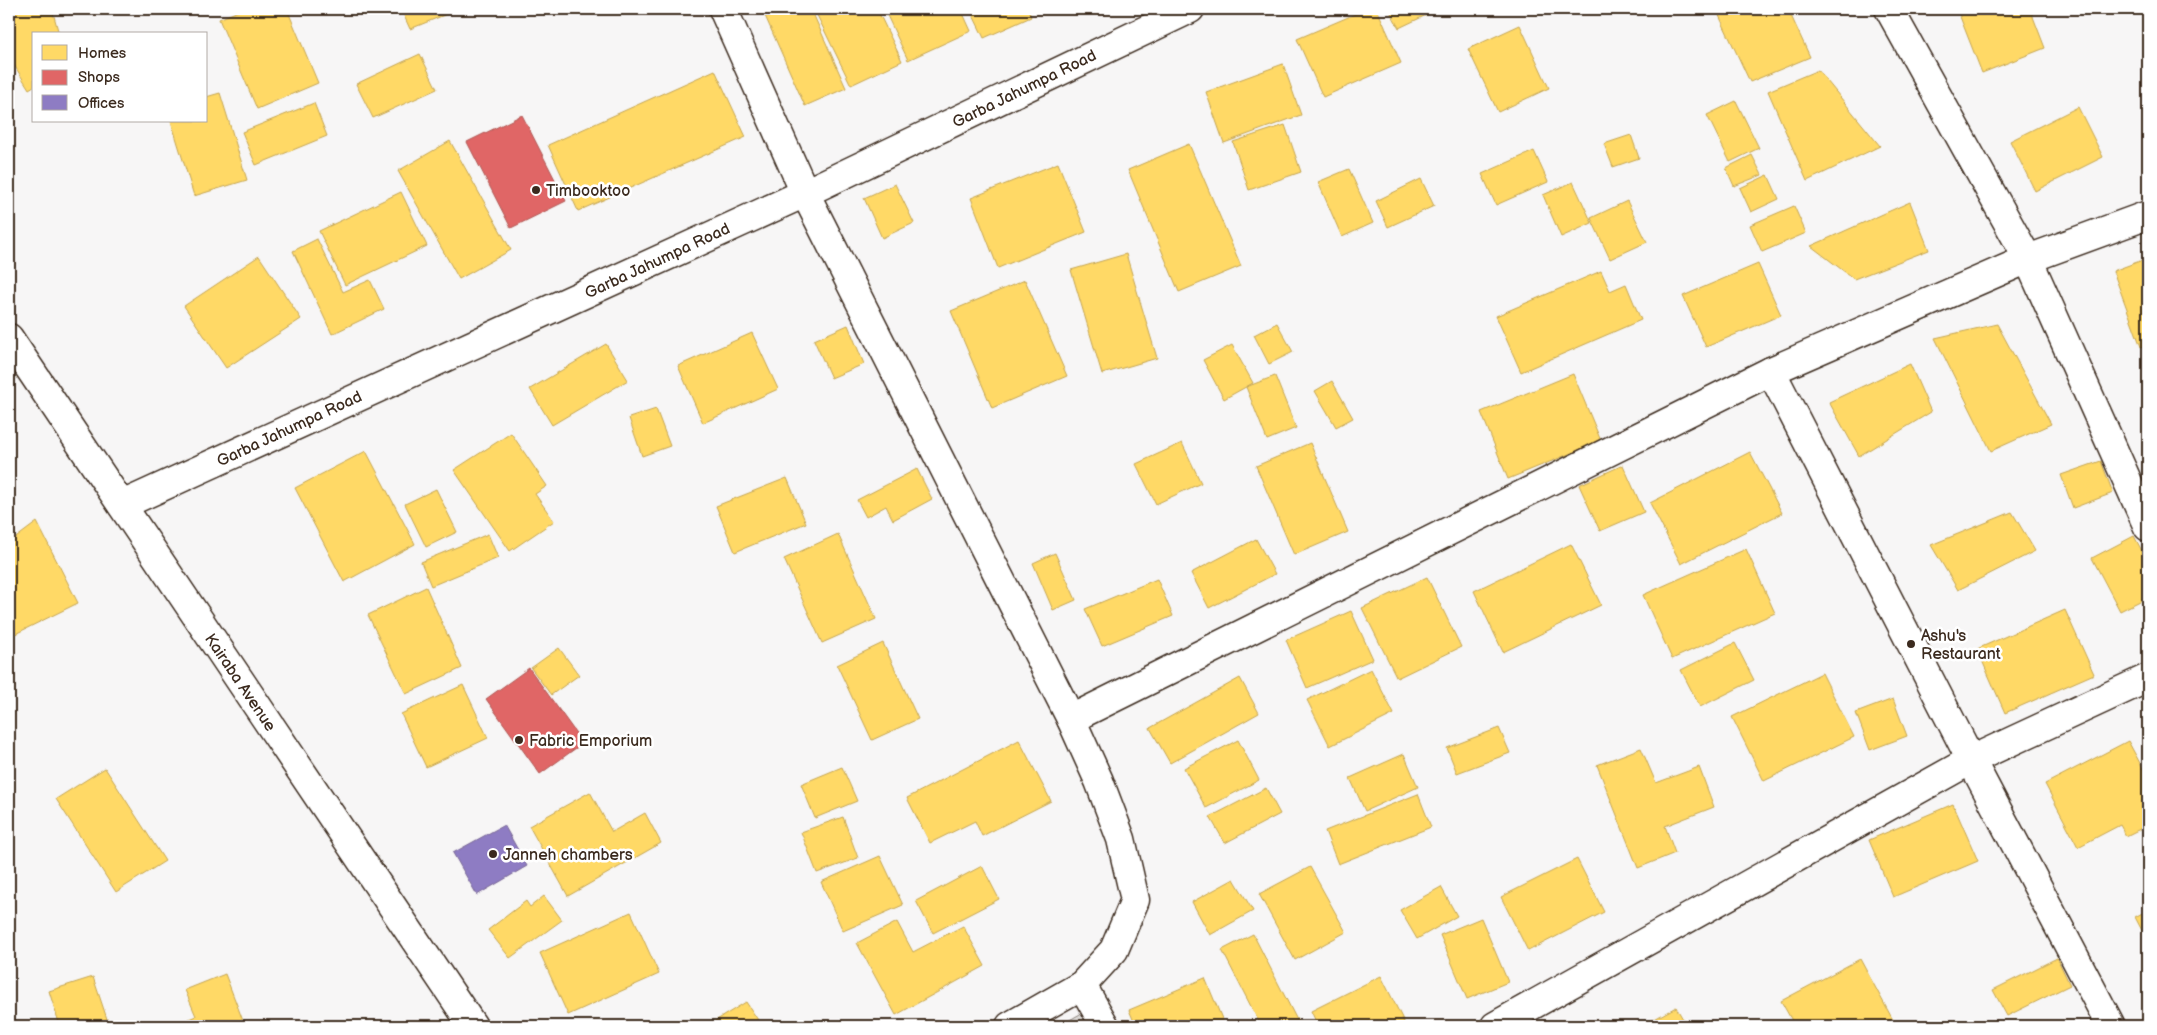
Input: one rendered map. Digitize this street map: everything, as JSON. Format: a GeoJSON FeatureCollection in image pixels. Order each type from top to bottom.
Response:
{"type":"FeatureCollection","features":[{"type":"Feature","properties":{"kind":"street"},"geometry":{"type":"LineString","coordinates":[[723,9],[804,193],[1071,719],[1099,780],[1121,839],[1135,900],[1114,950],[1082,985],[1010,1026]]}},
{"type":"Feature","properties":{"kind":"street","name":"Garba Jahumpa Road"},"geometry":{"type":"LineString","coordinates":[[122,505],[804,193],[1190,9]]}},
{"type":"Feature","properties":{"kind":"street"},"geometry":{"type":"LineString","coordinates":[[1889,9],[2028,259],[2148,527]]}},
{"type":"Feature","properties":{"kind":"street"},"geometry":{"type":"LineString","coordinates":[[1071,719],[1772,371],[2028,259],[2148,216]]}},
{"type":"Feature","properties":{"kind":"street","name":"Kairaba Avenue"},"geometry":{"type":"LineString","coordinates":[[9,338],[467,1025]]}},
{"type":"Feature","properties":{"kind":"street"},"geometry":{"type":"LineString","coordinates":[[1772,371],[1971,760],[2111,1026]]}},
{"type":"Feature","properties":{"kind":"street"},"geometry":{"type":"LineString","coordinates":[[1495,1026],[1971,760],[2148,678]]}},
{"type":"Feature","properties":{"kind":"street"},"geometry":{"type":"LineString","coordinates":[[1082,985],[1105,1026]]}},
{"type":"Feature","properties":{"kind":"shaded area"},"geometry":{"type":"Polygon","coordinates":[[[1082,1013],[1090,1026],[1059,1026],[1082,1013]]]}},
{"type":"Feature","properties":{"kind":"building: Homes"},"geometry":{"type":"Polygon","coordinates":[[[13,9],[52,9],[58,32],[32,32],[32,87],[29,89],[9,57],[9,12],[13,9]]]}},
{"type":"Feature","properties":{"kind":"building: Homes"},"geometry":{"type":"Polygon","coordinates":[[[243,9],[287,9],[318,83],[257,109],[219,19],[243,9]]]}},
{"type":"Feature","properties":{"kind":"building: Homes"},"geometry":{"type":"Polygon","coordinates":[[[401,9],[459,9],[410,29],[401,9]]]}},
{"type":"Feature","properties":{"kind":"building: Homes"},"geometry":{"type":"Polygon","coordinates":[[[762,9],[811,9],[846,88],[805,106],[762,9]]]}},
{"type":"Feature","properties":{"kind":"building: Homes"},"geometry":{"type":"Polygon","coordinates":[[[814,9],[877,9],[902,61],[851,85],[814,9]]]}},
{"type":"Feature","properties":{"kind":"building: Homes"},"geometry":{"type":"Polygon","coordinates":[[[884,9],[961,9],[971,31],[908,60],[884,9]]]}},
{"type":"Feature","properties":{"kind":"building: Homes"},"geometry":{"type":"Polygon","coordinates":[[[970,9],[1028,9],[1031,17],[984,38],[970,9]]]}},
{"type":"Feature","properties":{"kind":"building: Homes"},"geometry":{"type":"Polygon","coordinates":[[[1367,9],[1377,9],[1401,63],[1323,97],[1297,39],[1367,9]]]}},
{"type":"Feature","properties":{"kind":"building: Homes"},"geometry":{"type":"Polygon","coordinates":[[[1389,9],[1439,9],[1399,28],[1389,9]]]}},
{"type":"Feature","properties":{"kind":"building: Homes"},"geometry":{"type":"Polygon","coordinates":[[[1716,9],[1788,9],[1810,57],[1750,82],[1716,9]]]}},
{"type":"Feature","properties":{"kind":"building: Homes"},"geometry":{"type":"Polygon","coordinates":[[[1957,9],[2030,9],[2045,48],[1982,73],[1957,9]]]}},
{"type":"Feature","properties":{"kind":"building: Homes"},"geometry":{"type":"Polygon","coordinates":[[[1520,25],[1549,88],[1498,112],[1468,49],[1520,25]]]}},
{"type":"Feature","properties":{"kind":"building: Homes"},"geometry":{"type":"Polygon","coordinates":[[[420,54],[437,89],[373,118],[356,84],[420,54]]]}},
{"type":"Feature","properties":{"kind":"building: Homes"},"geometry":{"type":"Polygon","coordinates":[[[1283,64],[1301,115],[1224,143],[1206,92],[1283,64]]]}},
{"type":"Feature","properties":{"kind":"building: Homes"},"geometry":{"type":"Polygon","coordinates":[[[715,70],[746,137],[578,211],[548,145],[715,70]]]}},
{"type":"Feature","properties":{"kind":"building: Homes"},"geometry":{"type":"Polygon","coordinates":[[[1818,70],[1880,146],[1807,181],[1768,91],[1818,70]]]}},
{"type":"Feature","properties":{"kind":"building: Homes"},"geometry":{"type":"Polygon","coordinates":[[[220,93],[247,180],[194,196],[171,122],[208,122],[208,96],[220,93]]]}},
{"type":"Feature","properties":{"kind":"building: Homes"},"geometry":{"type":"Polygon","coordinates":[[[1736,101],[1759,148],[1730,162],[1707,115],[1736,101]]]}},
{"type":"Feature","properties":{"kind":"building: Homes"},"geometry":{"type":"Polygon","coordinates":[[[314,103],[327,136],[256,165],[242,132],[314,103]]]}},
{"type":"Feature","properties":{"kind":"building: Homes"},"geometry":{"type":"Polygon","coordinates":[[[2078,107],[2103,157],[2035,191],[2010,141],[2078,107]]]}},
{"type":"Feature","properties":{"kind":"building: Homes"},"geometry":{"type":"Polygon","coordinates":[[[1285,125],[1301,172],[1249,190],[1233,142],[1285,125]]]}},
{"type":"Feature","properties":{"kind":"building: Homes"},"geometry":{"type":"Polygon","coordinates":[[[1631,135],[1639,158],[1613,167],[1604,144],[1631,135]]]}},
{"type":"Feature","properties":{"kind":"building: Homes"},"geometry":{"type":"Polygon","coordinates":[[[450,141],[511,250],[459,279],[398,171],[450,141]]]}},
{"type":"Feature","properties":{"kind":"building: Homes"},"geometry":{"type":"Polygon","coordinates":[[[1189,144],[1241,266],[1179,292],[1128,170],[1189,144]]]}},
{"type":"Feature","properties":{"kind":"building: Homes"},"geometry":{"type":"Polygon","coordinates":[[[1534,151],[1548,182],[1496,205],[1482,174],[1534,151]]]}},
{"type":"Feature","properties":{"kind":"building: Homes"},"geometry":{"type":"Polygon","coordinates":[[[1752,155],[1762,175],[1734,186],[1726,168],[1752,155]]]}},
{"type":"Feature","properties":{"kind":"building: Homes"},"geometry":{"type":"Polygon","coordinates":[[[1058,163],[1086,232],[998,268],[971,198],[1058,163]]]}},
{"type":"Feature","properties":{"kind":"building: Homes"},"geometry":{"type":"Polygon","coordinates":[[[1349,169],[1373,223],[1342,237],[1318,182],[1349,169]]]}},
{"type":"Feature","properties":{"kind":"building: Homes"},"geometry":{"type":"Polygon","coordinates":[[[1768,175],[1779,199],[1751,212],[1740,188],[1768,175]]]}},
{"type":"Feature","properties":{"kind":"building: Homes"},"geometry":{"type":"Polygon","coordinates":[[[1421,179],[1434,206],[1388,227],[1376,201],[1421,179]]]}},
{"type":"Feature","properties":{"kind":"building: Homes"},"geometry":{"type":"Polygon","coordinates":[[[1573,182],[1592,223],[1561,237],[1543,195],[1573,182]]]}},
{"type":"Feature","properties":{"kind":"building: Homes"},"geometry":{"type":"Polygon","coordinates":[[[895,184],[914,223],[882,238],[864,198],[895,184]]]}},
{"type":"Feature","properties":{"kind":"building: Homes"},"geometry":{"type":"Polygon","coordinates":[[[401,192],[427,246],[345,285],[319,231],[401,192]]]}},
{"type":"Feature","properties":{"kind":"building: Homes"},"geometry":{"type":"Polygon","coordinates":[[[1627,201],[1647,242],[1610,259],[1591,218],[1627,201]]]}},
{"type":"Feature","properties":{"kind":"building: Homes"},"geometry":{"type":"Polygon","coordinates":[[[1910,202],[1929,250],[1854,279],[1811,246],[1910,202]]]}},
{"type":"Feature","properties":{"kind":"building: Homes"},"geometry":{"type":"Polygon","coordinates":[[[1794,206],[1806,233],[1762,252],[1750,225],[1794,206]]]}},
{"type":"Feature","properties":{"kind":"building: Homes"},"geometry":{"type":"Polygon","coordinates":[[[317,239],[343,292],[370,280],[384,309],[332,334],[293,251],[317,239]]]}},
{"type":"Feature","properties":{"kind":"building: Homes"},"geometry":{"type":"Polygon","coordinates":[[[1126,254],[1157,358],[1102,374],[1071,270],[1126,254]]]}},
{"type":"Feature","properties":{"kind":"building: Homes"},"geometry":{"type":"Polygon","coordinates":[[[259,256],[301,319],[226,368],[184,306],[259,256]]]}},
{"type":"Feature","properties":{"kind":"building: Homes"},"geometry":{"type":"Polygon","coordinates":[[[2148,258],[2148,345],[2141,347],[2113,271],[2148,258]]]}},
{"type":"Feature","properties":{"kind":"building: Homes"},"geometry":{"type":"Polygon","coordinates":[[[1758,264],[1781,315],[1706,347],[1683,296],[1758,264]]]}},
{"type":"Feature","properties":{"kind":"building: Homes"},"geometry":{"type":"Polygon","coordinates":[[[1601,271],[1610,291],[1626,284],[1641,320],[1521,372],[1496,316],[1601,271]]]}},
{"type":"Feature","properties":{"kind":"building: Homes"},"geometry":{"type":"Polygon","coordinates":[[[1025,280],[1067,376],[992,408],[951,311],[1025,280]]]}},
{"type":"Feature","properties":{"kind":"building: Homes"},"geometry":{"type":"Polygon","coordinates":[[[1277,323],[1293,352],[1269,364],[1254,335],[1277,323]]]}},
{"type":"Feature","properties":{"kind":"building: Homes"},"geometry":{"type":"Polygon","coordinates":[[[1997,324],[2051,424],[1991,451],[1935,338],[1997,324]]]}},
{"type":"Feature","properties":{"kind":"building: Homes"},"geometry":{"type":"Polygon","coordinates":[[[848,325],[864,364],[831,378],[814,340],[848,325]]]}},
{"type":"Feature","properties":{"kind":"building: Homes"},"geometry":{"type":"Polygon","coordinates":[[[752,333],[778,389],[703,423],[678,366],[752,333]]]}},
{"type":"Feature","properties":{"kind":"building: Homes"},"geometry":{"type":"Polygon","coordinates":[[[606,344],[628,380],[552,425],[530,389],[606,344]]]}},
{"type":"Feature","properties":{"kind":"building: Homes"},"geometry":{"type":"Polygon","coordinates":[[[1232,345],[1253,383],[1224,399],[1203,360],[1232,345]]]}},
{"type":"Feature","properties":{"kind":"building: Homes"},"geometry":{"type":"Polygon","coordinates":[[[1910,364],[1931,412],[1859,456],[1829,402],[1910,364]]]}},
{"type":"Feature","properties":{"kind":"building: Homes"},"geometry":{"type":"Polygon","coordinates":[[[1573,374],[1601,441],[1508,479],[1481,412],[1573,374]]]}},
{"type":"Feature","properties":{"kind":"building: Homes"},"geometry":{"type":"Polygon","coordinates":[[[1275,376],[1296,428],[1267,440],[1246,387],[1275,376]]]}},
{"type":"Feature","properties":{"kind":"building: Homes"},"geometry":{"type":"Polygon","coordinates":[[[1332,381],[1353,418],[1336,427],[1315,391],[1332,381]]]}},
{"type":"Feature","properties":{"kind":"building: Homes"},"geometry":{"type":"Polygon","coordinates":[[[656,409],[670,446],[642,456],[629,418],[656,409]]]}},
{"type":"Feature","properties":{"kind":"building: Homes"},"geometry":{"type":"Polygon","coordinates":[[[511,433],[547,486],[535,494],[554,521],[510,551],[454,470],[511,433]]]}},
{"type":"Feature","properties":{"kind":"building: Homes"},"geometry":{"type":"Polygon","coordinates":[[[1182,443],[1201,483],[1156,504],[1136,464],[1182,443]]]}},
{"type":"Feature","properties":{"kind":"building: Homes"},"geometry":{"type":"Polygon","coordinates":[[[1310,443],[1348,532],[1294,555],[1256,466],[1310,443]]]}},
{"type":"Feature","properties":{"kind":"building: Homes"},"geometry":{"type":"Polygon","coordinates":[[[366,451],[415,544],[344,582],[295,488],[366,451]]]}},
{"type":"Feature","properties":{"kind":"building: Homes"},"geometry":{"type":"Polygon","coordinates":[[[1750,452],[1782,513],[1681,564],[1650,503],[1750,452]]]}},
{"type":"Feature","properties":{"kind":"building: Homes"},"geometry":{"type":"Polygon","coordinates":[[[2101,461],[2113,493],[2073,508],[2061,475],[2101,461]]]}},
{"type":"Feature","properties":{"kind":"building: Homes"},"geometry":{"type":"Polygon","coordinates":[[[1623,465],[1644,512],[1600,531],[1579,485],[1623,465]]]}},
{"type":"Feature","properties":{"kind":"building: Homes"},"geometry":{"type":"Polygon","coordinates":[[[917,469],[932,499],[893,520],[886,506],[866,517],[857,500],[917,469]]]}},
{"type":"Feature","properties":{"kind":"building: Homes"},"geometry":{"type":"Polygon","coordinates":[[[787,478],[806,523],[735,552],[716,506],[787,478]]]}},
{"type":"Feature","properties":{"kind":"building: Homes"},"geometry":{"type":"Polygon","coordinates":[[[436,489],[457,532],[426,547],[405,504],[436,489]]]}},
{"type":"Feature","properties":{"kind":"building: Homes"},"geometry":{"type":"Polygon","coordinates":[[[2012,512],[2035,551],[1958,590],[1931,545],[2012,512]]]}},
{"type":"Feature","properties":{"kind":"building: Homes"},"geometry":{"type":"Polygon","coordinates":[[[37,522],[78,603],[9,637],[9,543],[37,522]]]}},
{"type":"Feature","properties":{"kind":"building: Homes"},"geometry":{"type":"Polygon","coordinates":[[[488,534],[498,558],[431,586],[421,562],[488,534]]]}},
{"type":"Feature","properties":{"kind":"building: Homes"},"geometry":{"type":"Polygon","coordinates":[[[838,534],[876,619],[822,643],[784,559],[838,534]]]}},
{"type":"Feature","properties":{"kind":"building: Homes"},"geometry":{"type":"Polygon","coordinates":[[[2134,536],[2148,562],[2148,597],[2120,611],[2092,558],[2134,536]]]}},
{"type":"Feature","properties":{"kind":"building: Homes"},"geometry":{"type":"Polygon","coordinates":[[[1256,539],[1275,574],[1209,608],[1191,573],[1256,539]]]}},
{"type":"Feature","properties":{"kind":"building: Homes"},"geometry":{"type":"Polygon","coordinates":[[[1571,544],[1601,605],[1503,652],[1474,591],[1571,544]]]}},
{"type":"Feature","properties":{"kind":"building: Homes"},"geometry":{"type":"Polygon","coordinates":[[[1746,549],[1775,613],[1672,659],[1643,595],[1746,549]]]}},
{"type":"Feature","properties":{"kind":"building: Homes"},"geometry":{"type":"Polygon","coordinates":[[[1055,553],[1076,600],[1053,610],[1033,563],[1055,553]]]}},
{"type":"Feature","properties":{"kind":"building: Homes"},"geometry":{"type":"Polygon","coordinates":[[[1427,577],[1461,647],[1397,678],[1362,608],[1427,577]]]}},
{"type":"Feature","properties":{"kind":"building: Homes"},"geometry":{"type":"Polygon","coordinates":[[[1157,579],[1173,616],[1102,646],[1085,609],[1157,579]]]}},
{"type":"Feature","properties":{"kind":"building: Homes"},"geometry":{"type":"Polygon","coordinates":[[[426,587],[462,668],[406,694],[368,615],[426,587]]]}},
{"type":"Feature","properties":{"kind":"building: Homes"},"geometry":{"type":"Polygon","coordinates":[[[2065,610],[2094,674],[2005,713],[1977,649],[2065,610]]]}},
{"type":"Feature","properties":{"kind":"building: Homes"},"geometry":{"type":"Polygon","coordinates":[[[1351,611],[1373,659],[1307,688],[1286,640],[1351,611]]]}},
{"type":"Feature","properties":{"kind":"building: Homes"},"geometry":{"type":"Polygon","coordinates":[[[883,643],[918,719],[872,740],[837,665],[883,643]]]}},
{"type":"Feature","properties":{"kind":"building: Homes"},"geometry":{"type":"Polygon","coordinates":[[[1735,643],[1754,680],[1700,707],[1681,670],[1735,643]]]}},
{"type":"Feature","properties":{"kind":"building: Homes"},"geometry":{"type":"Polygon","coordinates":[[[559,648],[579,675],[551,695],[531,668],[559,648]]]}},
{"type":"Feature","properties":{"kind":"building: Homes"},"geometry":{"type":"Polygon","coordinates":[[[1371,669],[1394,714],[1330,746],[1307,700],[1371,669]]]}},
{"type":"Feature","properties":{"kind":"building: Homes"},"geometry":{"type":"Polygon","coordinates":[[[1822,673],[1854,737],[1764,781],[1732,717],[1822,673]]]}},
{"type":"Feature","properties":{"kind":"building: Homes"},"geometry":{"type":"Polygon","coordinates":[[[1240,678],[1259,713],[1170,763],[1150,728],[1240,678]]]}},
{"type":"Feature","properties":{"kind":"building: Homes"},"geometry":{"type":"Polygon","coordinates":[[[463,685],[488,738],[426,767],[401,714],[463,685]]]}},
{"type":"Feature","properties":{"kind":"building: Homes"},"geometry":{"type":"Polygon","coordinates":[[[1893,699],[1907,736],[1870,750],[1856,713],[1893,699]]]}},
{"type":"Feature","properties":{"kind":"building: Homes"},"geometry":{"type":"Polygon","coordinates":[[[1499,728],[1510,753],[1457,773],[1447,748],[1499,728]]]}},
{"type":"Feature","properties":{"kind":"building: Homes"},"geometry":{"type":"Polygon","coordinates":[[[1019,740],[1051,801],[982,836],[975,821],[930,843],[907,798],[1019,740]]]}},
{"type":"Feature","properties":{"kind":"building: Homes"},"geometry":{"type":"Polygon","coordinates":[[[1238,740],[1259,780],[1206,808],[1184,768],[1238,740]]]}},
{"type":"Feature","properties":{"kind":"building: Homes"},"geometry":{"type":"Polygon","coordinates":[[[2128,741],[2148,778],[2148,825],[2126,836],[2120,825],[2078,847],[2045,784],[2128,741]]]}},
{"type":"Feature","properties":{"kind":"building: Homes"},"geometry":{"type":"Polygon","coordinates":[[[1641,748],[1656,783],[1699,767],[1714,807],[1665,826],[1675,853],[1638,868],[1597,765],[1641,748]]]}},
{"type":"Feature","properties":{"kind":"building: Homes"},"geometry":{"type":"Polygon","coordinates":[[[1404,754],[1418,787],[1365,811],[1350,778],[1404,754]]]}},
{"type":"Feature","properties":{"kind":"building: Homes"},"geometry":{"type":"Polygon","coordinates":[[[842,767],[857,801],[815,818],[801,784],[842,767]]]}},
{"type":"Feature","properties":{"kind":"building: Homes"},"geometry":{"type":"Polygon","coordinates":[[[105,768],[165,861],[116,892],[56,799],[105,768]]]}},
{"type":"Feature","properties":{"kind":"building: Homes"},"geometry":{"type":"Polygon","coordinates":[[[1266,788],[1280,814],[1225,843],[1210,817],[1266,788]]]}},
{"type":"Feature","properties":{"kind":"building: Homes"},"geometry":{"type":"Polygon","coordinates":[[[590,792],[612,832],[645,813],[661,843],[568,896],[529,826],[590,792]]]}},
{"type":"Feature","properties":{"kind":"building: Homes"},"geometry":{"type":"Polygon","coordinates":[[[1418,794],[1431,827],[1338,864],[1325,831],[1418,794]]]}},
{"type":"Feature","properties":{"kind":"building: Homes"},"geometry":{"type":"Polygon","coordinates":[[[1953,804],[1978,861],[1893,897],[1869,840],[1953,804]]]}},
{"type":"Feature","properties":{"kind":"building: Homes"},"geometry":{"type":"Polygon","coordinates":[[[843,817],[858,858],[817,873],[801,832],[843,817]]]}},
{"type":"Feature","properties":{"kind":"building: Homes"},"geometry":{"type":"Polygon","coordinates":[[[880,856],[903,905],[843,931],[821,882],[880,856]]]}},
{"type":"Feature","properties":{"kind":"building: Homes"},"geometry":{"type":"Polygon","coordinates":[[[1577,859],[1604,912],[1528,951],[1501,897],[1577,859]]]}},
{"type":"Feature","properties":{"kind":"building: Homes"},"geometry":{"type":"Polygon","coordinates":[[[982,866],[999,899],[933,933],[916,901],[982,866]]]}},
{"type":"Feature","properties":{"kind":"building: Homes"},"geometry":{"type":"Polygon","coordinates":[[[1310,867],[1346,932],[1295,960],[1259,894],[1310,867]]]}},
{"type":"Feature","properties":{"kind":"building: Homes"},"geometry":{"type":"Polygon","coordinates":[[[1234,879],[1253,911],[1210,935],[1192,902],[1234,879]]]}},
{"type":"Feature","properties":{"kind":"building: Homes"},"geometry":{"type":"Polygon","coordinates":[[[1441,887],[1457,916],[1417,939],[1400,910],[1441,887]]]}},
{"type":"Feature","properties":{"kind":"building: Homes"},"geometry":{"type":"Polygon","coordinates":[[[544,896],[562,920],[510,958],[488,930],[526,901],[530,907],[544,896]]]}},
{"type":"Feature","properties":{"kind":"building: Homes"},"geometry":{"type":"Polygon","coordinates":[[[2148,910],[2148,942],[2135,917],[2148,910]]]}},
{"type":"Feature","properties":{"kind":"building: Homes"},"geometry":{"type":"Polygon","coordinates":[[[631,912],[659,974],[568,1015],[540,953],[631,912]]]}},
{"type":"Feature","properties":{"kind":"building: Homes"},"geometry":{"type":"Polygon","coordinates":[[[1481,918],[1508,982],[1467,999],[1440,935],[1481,918]]]}},
{"type":"Feature","properties":{"kind":"building: Homes"},"geometry":{"type":"Polygon","coordinates":[[[897,922],[913,952],[963,926],[985,966],[896,1015],[857,943],[897,922]]]}},
{"type":"Feature","properties":{"kind":"building: Homes"},"geometry":{"type":"Polygon","coordinates":[[[1253,934],[1300,1026],[1261,1026],[1222,950],[1253,934]]]}},
{"type":"Feature","properties":{"kind":"building: Homes"},"geometry":{"type":"Polygon","coordinates":[[[2057,958],[2070,985],[2007,1016],[1993,990],[2057,958]]]}},
{"type":"Feature","properties":{"kind":"building: Homes"},"geometry":{"type":"Polygon","coordinates":[[[1860,959],[1893,1020],[1881,1026],[1795,1026],[1781,1001],[1860,959]]]}},
{"type":"Feature","properties":{"kind":"building: Homes"},"geometry":{"type":"Polygon","coordinates":[[[225,974],[245,1026],[171,1026],[196,1016],[185,990],[225,974]]]}},
{"type":"Feature","properties":{"kind":"building: Homes"},"geometry":{"type":"Polygon","coordinates":[[[1381,976],[1406,1026],[1318,1026],[1311,1011],[1381,976]]]}},
{"type":"Feature","properties":{"kind":"building: Homes"},"geometry":{"type":"Polygon","coordinates":[[[93,977],[108,1022],[96,1026],[60,1026],[49,991],[93,977]]]}},
{"type":"Feature","properties":{"kind":"building: Homes"},"geometry":{"type":"Polygon","coordinates":[[[1205,978],[1225,1026],[1136,1026],[1129,1010],[1205,978]]]}},
{"type":"Feature","properties":{"kind":"building: Homes"},"geometry":{"type":"Polygon","coordinates":[[[746,1002],[762,1026],[707,1026],[746,1002]]]}},
{"type":"Feature","properties":{"kind":"building: Homes"},"geometry":{"type":"Polygon","coordinates":[[[1676,1007],[1687,1026],[1642,1026],[1676,1007]]]}},
{"type":"Feature","properties":{"kind":"building: Shops"},"geometry":{"type":"Polygon","coordinates":[[[522,115],[566,201],[511,228],[467,142],[522,115]]]}},
{"type":"Feature","properties":{"kind":"building: Shops"},"geometry":{"type":"Polygon","coordinates":[[[529,668],[583,743],[540,774],[486,699],[529,668]]]}},
{"type":"Feature","properties":{"kind":"building: Offices"},"geometry":{"type":"Polygon","coordinates":[[[504,825],[527,866],[477,895],[453,853],[504,825]]]}},
{"type":"Feature","properties":{"kind":"place","name":"Timbooktoo"},"geometry":{"type":"Point","coordinates":[536,190]}},
{"type":"Feature","properties":{"kind":"place","name":"Ashu's Restaurant"},"geometry":{"type":"Point","coordinates":[1911,644]}},
{"type":"Feature","properties":{"kind":"place","name":"Fabric Emporium"},"geometry":{"type":"Point","coordinates":[519,740]}},
{"type":"Feature","properties":{"kind":"place","name":"Janneh chambers"},"geometry":{"type":"Point","coordinates":[493,854]}}]}
